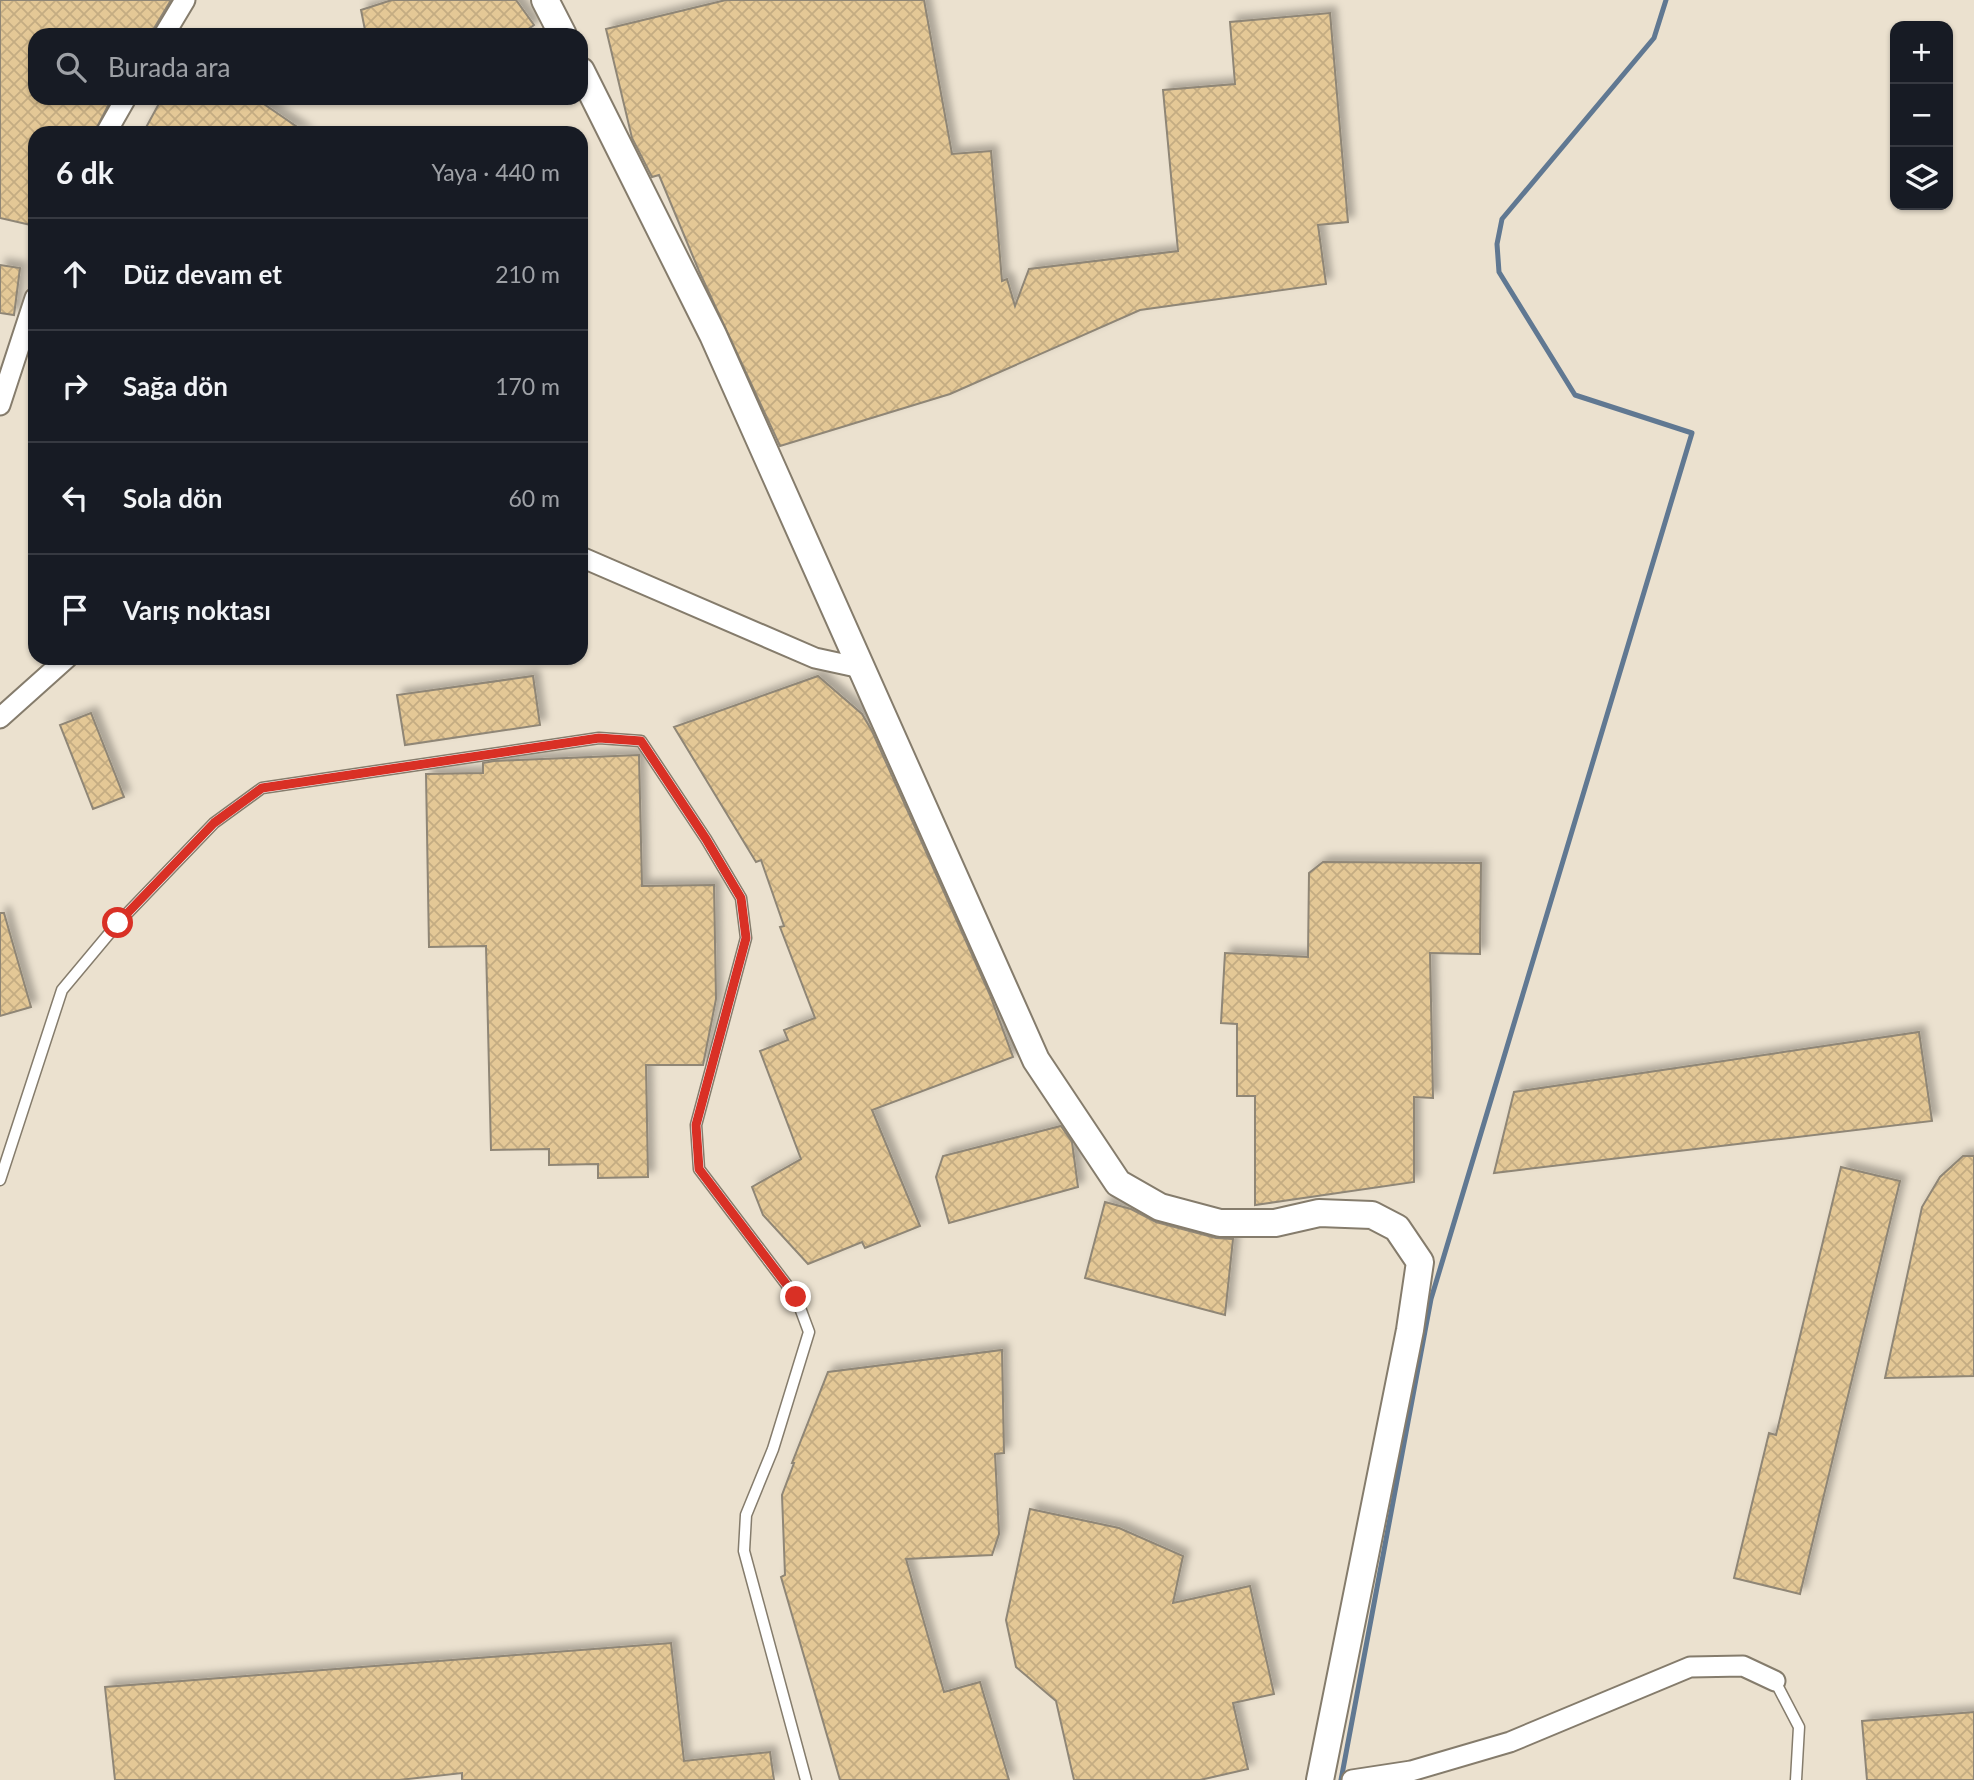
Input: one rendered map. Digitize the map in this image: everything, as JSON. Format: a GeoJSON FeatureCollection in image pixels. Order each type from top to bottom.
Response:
{"type":"FeatureCollection","features":[{"type":"Feature","properties":{"kind":"street"},"geometry":{"type":"LineString","coordinates":[[168,28],[186,0]]}},
{"type":"Feature","properties":{"kind":"street"},"geometry":{"type":"LineString","coordinates":[[545,0],[559,28]]}},
{"type":"Feature","properties":{"kind":"street"},"geometry":{"type":"LineString","coordinates":[[588,85],[713,335],[1036,1060],[1118,1183],[1160,1207],[1220,1223],[1275,1223],[1319,1213],[1372,1215],[1397,1228],[1420,1262],[1410,1330],[1320,1780]]}},
{"type":"Feature","properties":{"kind":"street"},"geometry":{"type":"LineString","coordinates":[[110,126],[123,105]]}},
{"type":"Feature","properties":{"kind":"street"},"geometry":{"type":"LineString","coordinates":[[0,405],[28,319]]}},
{"type":"Feature","properties":{"kind":"street"},"geometry":{"type":"LineString","coordinates":[[588,560],[815,657],[861,668]]}},
{"type":"Feature","properties":{"kind":"street"},"geometry":{"type":"LineString","coordinates":[[0,718],[58,665]]}},
{"type":"Feature","properties":{"kind":"street"},"geometry":{"type":"LineString","coordinates":[[1352,1780],[1411,1771],[1510,1742],[1690,1667],[1743,1666],[1775,1681]]}},
{"type":"Feature","properties":{"kind":"lane"},"geometry":{"type":"LineString","coordinates":[[0,1180],[62,990],[118,923],[214,823],[262,788],[599,738],[641,741],[706,839],[741,898],[746,938],[696,1125],[699,1169],[796,1297],[810,1332],[773,1449],[746,1515],[744,1551],[806,1780]]}},
{"type":"Feature","properties":{"kind":"lane"},"geometry":{"type":"LineString","coordinates":[[1775,1681],[1799,1727],[1796,1780]]}},
{"type":"Feature","properties":{"kind":"building"},"geometry":{"type":"Polygon","coordinates":[[[0,0],[171,0],[154,28],[28,28],[28,105],[108,105],[98,126],[28,126],[28,224],[0,218],[0,0]]]}},
{"type":"Feature","properties":{"kind":"building"},"geometry":{"type":"Polygon","coordinates":[[[392,0],[516,0],[534,25],[530,28],[365,28],[361,10],[392,0]]]}},
{"type":"Feature","properties":{"kind":"building"},"geometry":{"type":"Polygon","coordinates":[[[726,0],[924,0],[952,154],[991,151],[1002,281],[1007,279],[1015,306],[1029,269],[1178,251],[1163,90],[1235,84],[1230,22],[1330,13],[1348,222],[1318,225],[1326,284],[1140,310],[950,394],[780,446],[699,271],[659,175],[652,177],[632,138],[606,29],[726,0]]]}},
{"type":"Feature","properties":{"kind":"building"},"geometry":{"type":"Polygon","coordinates":[[[158,105],[265,105],[296,126],[147,126],[158,105]]]}},
{"type":"Feature","properties":{"kind":"building"},"geometry":{"type":"Polygon","coordinates":[[[0,265],[20,268],[14,315],[0,313],[0,265]]]}},
{"type":"Feature","properties":{"kind":"building"},"geometry":{"type":"Polygon","coordinates":[[[533,676],[540,725],[405,745],[397,695],[533,676]]]}},
{"type":"Feature","properties":{"kind":"building"},"geometry":{"type":"Polygon","coordinates":[[[818,676],[862,714],[872,731],[990,995],[1013,1057],[872,1110],[920,1226],[865,1248],[862,1242],[808,1264],[763,1215],[752,1187],[801,1159],[760,1051],[788,1040],[784,1030],[815,1018],[780,927],[784,926],[761,860],[756,862],[674,727],[818,676]]]}},
{"type":"Feature","properties":{"kind":"building"},"geometry":{"type":"Polygon","coordinates":[[[91,713],[124,797],[93,809],[60,725],[91,713]]]}},
{"type":"Feature","properties":{"kind":"building"},"geometry":{"type":"Polygon","coordinates":[[[639,755],[642,886],[714,885],[716,999],[703,1065],[646,1065],[648,1177],[598,1178],[598,1164],[549,1165],[549,1149],[491,1150],[486,946],[429,947],[426,774],[483,773],[483,763],[494,761],[639,755]]]}},
{"type":"Feature","properties":{"kind":"building"},"geometry":{"type":"Polygon","coordinates":[[[1323,862],[1481,863],[1480,954],[1430,953],[1433,1098],[1414,1097],[1414,1182],[1255,1205],[1255,1096],[1237,1096],[1237,1024],[1221,1023],[1225,953],[1308,957],[1309,873],[1323,862]]]}},
{"type":"Feature","properties":{"kind":"building"},"geometry":{"type":"Polygon","coordinates":[[[0,913],[4,913],[31,1007],[0,1016],[0,913]]]}},
{"type":"Feature","properties":{"kind":"building"},"geometry":{"type":"Polygon","coordinates":[[[1919,1032],[1932,1121],[1494,1173],[1514,1092],[1919,1032]]]}},
{"type":"Feature","properties":{"kind":"building"},"geometry":{"type":"Polygon","coordinates":[[[1061,1126],[1072,1142],[1078,1187],[949,1223],[936,1177],[943,1156],[1061,1126]]]}},
{"type":"Feature","properties":{"kind":"building"},"geometry":{"type":"Polygon","coordinates":[[[1963,1156],[1974,1156],[1974,1376],[1885,1378],[1922,1207],[1940,1177],[1963,1156]]]}},
{"type":"Feature","properties":{"kind":"building"},"geometry":{"type":"Polygon","coordinates":[[[1841,1167],[1900,1181],[1800,1594],[1734,1578],[1769,1433],[1776,1435],[1841,1167]]]}},
{"type":"Feature","properties":{"kind":"building"},"geometry":{"type":"Polygon","coordinates":[[[1105,1202],[1131,1209],[1156,1222],[1216,1238],[1233,1239],[1225,1315],[1085,1278],[1105,1202]]]}},
{"type":"Feature","properties":{"kind":"building"},"geometry":{"type":"Polygon","coordinates":[[[1002,1350],[1004,1453],[995,1454],[999,1534],[992,1555],[906,1559],[944,1692],[980,1682],[1009,1780],[840,1780],[781,1577],[785,1575],[782,1495],[792,1463],[828,1372],[1002,1350]]]}},
{"type":"Feature","properties":{"kind":"building"},"geometry":{"type":"Polygon","coordinates":[[[1030,1509],[1119,1528],[1183,1556],[1173,1603],[1250,1586],[1274,1694],[1233,1703],[1248,1769],[1200,1780],[1074,1780],[1056,1701],[1016,1667],[1006,1620],[1030,1509]]]}},
{"type":"Feature","properties":{"kind":"building"},"geometry":{"type":"Polygon","coordinates":[[[671,1643],[684,1761],[770,1752],[774,1780],[462,1780],[462,1773],[399,1780],[115,1780],[105,1687],[671,1643]]]}},
{"type":"Feature","properties":{"kind":"building"},"geometry":{"type":"Polygon","coordinates":[[[1974,1712],[1974,1780],[1867,1780],[1862,1721],[1974,1712]]]}},
{"type":"Feature","properties":{"kind":"waterway"},"geometry":{"type":"LineString","coordinates":[[1341,1780],[1431,1299],[1692,433],[1575,395],[1499,272],[1497,244],[1502,219],[1654,38],[1666,0]]}},
{"type":"Feature","properties":{"kind":"route"},"geometry":{"type":"LineString","coordinates":[[118,923],[214,823],[262,788],[599,738],[641,741],[706,839],[741,898],[746,938],[696,1125],[699,1169],[796,1297]]}}]}
